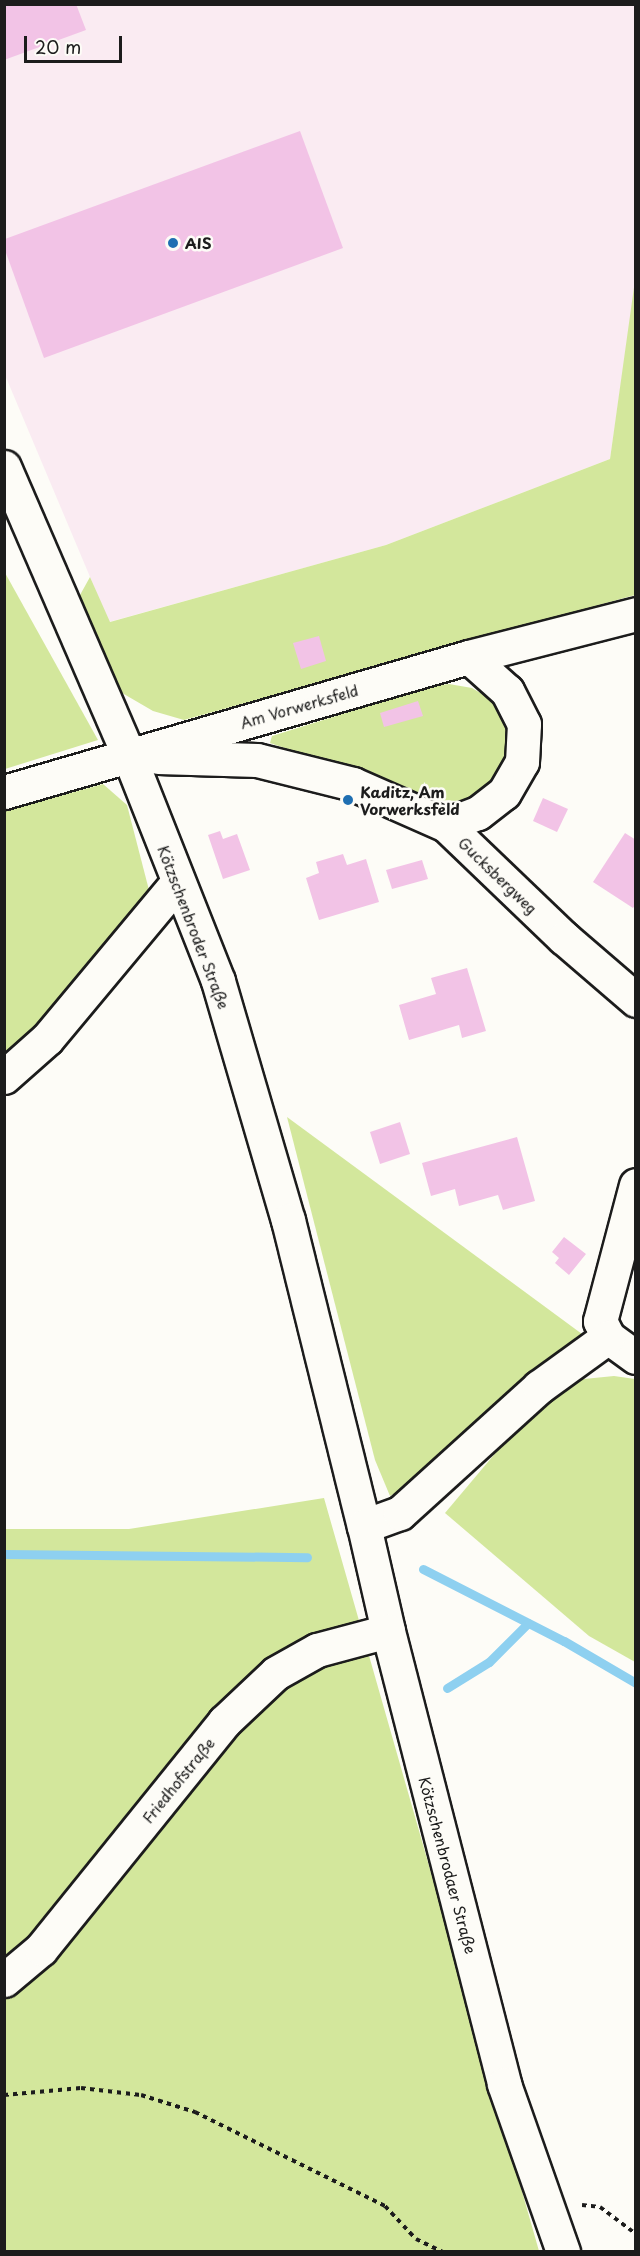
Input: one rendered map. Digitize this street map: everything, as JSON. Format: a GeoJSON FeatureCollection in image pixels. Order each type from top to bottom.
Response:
{"type":"FeatureCollection","features":[{"type":"Feature","properties":{"kind":"street","name":"Kötzschenbroder Straße"},"geometry":{"type":"LineString","coordinates":[[4,467],[129,756],[218,981],[285,1209],[350,1474]]}},
{"type":"Feature","properties":{"kind":"street","name":"Am Vorwerksfeld"},"geometry":{"type":"LineString","coordinates":[[4,792],[469,657],[636,614]]}},
{"type":"Feature","properties":{"kind":"street"},"geometry":{"type":"LineString","coordinates":[[446,825],[478,813],[504,793],[522,762],[524,724],[507,691],[469,657]]}},
{"type":"Feature","properties":{"kind":"street","name":"Gucksbergweg"},"geometry":{"type":"LineString","coordinates":[[129,756],[257,760],[353,784],[446,825],[564,938],[636,1000]]}},
{"type":"Feature","properties":{"kind":"street"},"geometry":{"type":"LineString","coordinates":[[4,1077],[47,1039],[178,882]]}},
{"type":"Feature","properties":{"kind":"street"},"geometry":{"type":"LineString","coordinates":[[636,1185],[600,1321],[608,1337],[636,1357]]}},
{"type":"Feature","properties":{"kind":"street"},"geometry":{"type":"LineString","coordinates":[[364,1526],[400,1513],[540,1387],[608,1337]]}},
{"type":"Feature","properties":{"kind":"street","name":"Kötzschenbrodaer Straße"},"geometry":{"type":"LineString","coordinates":[[350,1474],[388,1632],[504,2084],[563,2252]]}},
{"type":"Feature","properties":{"kind":"street","name":"Friedhofstraße"},"geometry":{"type":"LineString","coordinates":[[4,1980],[41,1949],[224,1722],[276,1673],[317,1650],[388,1632]]}},
{"type":"Feature","properties":{"kind":"path"},"geometry":{"type":"LineString","coordinates":[[4,2095],[81,2088],[141,2095],[195,2112],[385,2206],[416,2239],[443,2252]]}},
{"type":"Feature","properties":{"kind":"path"},"geometry":{"type":"LineString","coordinates":[[545,2199],[600,2207],[636,2234]]}},
{"type":"Feature","properties":{"kind":"shaded area"},"geometry":{"type":"Polygon","coordinates":[[[4,5],[635,5],[636,280],[610,459],[386,545],[109,622],[5,375],[4,5]]]}},
{"type":"Feature","properties":{"kind":"green space"},"geometry":{"type":"Polygon","coordinates":[[[635,280],[635,595],[184,720],[153,711],[117,690],[75,604],[90,577],[110,622],[386,545],[610,459],[635,280]]]}},
{"type":"Feature","properties":{"kind":"green space"},"geometry":{"type":"Polygon","coordinates":[[[4,571],[98,740],[5,769],[4,769],[4,571]]]}},
{"type":"Feature","properties":{"kind":"green space"},"geometry":{"type":"Polygon","coordinates":[[[449,684],[472,688],[494,701],[504,719],[509,740],[506,760],[498,778],[481,793],[461,801],[437,800],[270,743],[272,736],[432,686],[449,684]]]}},
{"type":"Feature","properties":{"kind":"green space"},"geometry":{"type":"Polygon","coordinates":[[[103,784],[127,805],[150,894],[48,1014],[5,1056],[5,811],[103,784]]]}},
{"type":"Feature","properties":{"kind":"green space"},"geometry":{"type":"Polygon","coordinates":[[[287,1117],[582,1334],[407,1487],[390,1496],[375,1460],[287,1117]]]}},
{"type":"Feature","properties":{"kind":"green space"},"geometry":{"type":"Polygon","coordinates":[[[614,1376],[635,1379],[635,1662],[589,1636],[445,1513],[540,1400],[574,1380],[614,1376]]]}},
{"type":"Feature","properties":{"kind":"green space"},"geometry":{"type":"Polygon","coordinates":[[[324,1498],[539,2251],[5,2251],[4,1529],[129,1529],[324,1498]]]}},
{"type":"Feature","properties":{"kind":"building"},"geometry":{"type":"Polygon","coordinates":[[[4,4],[76,4],[86,30],[4,60],[4,4]]]}},
{"type":"Feature","properties":{"kind":"building","name":"AIS"},"geometry":{"type":"Polygon","coordinates":[[[300,131],[343,248],[44,358],[5,250],[5,239],[300,131]]]}},
{"type":"Feature","properties":{"kind":"building"},"geometry":{"type":"Polygon","coordinates":[[[319,636],[326,661],[301,669],[293,643],[319,636]]]}},
{"type":"Feature","properties":{"kind":"building"},"geometry":{"type":"Polygon","coordinates":[[[418,701],[423,716],[384,727],[380,713],[418,701]]]}},
{"type":"Feature","properties":{"kind":"building"},"geometry":{"type":"Polygon","coordinates":[[[543,798],[568,809],[557,832],[533,821],[543,798]]]}},
{"type":"Feature","properties":{"kind":"building"},"geometry":{"type":"Polygon","coordinates":[[[220,831],[223,839],[237,834],[250,870],[223,879],[208,835],[220,831]]]}},
{"type":"Feature","properties":{"kind":"building"},"geometry":{"type":"Polygon","coordinates":[[[625,833],[636,840],[636,904],[633,908],[593,882],[625,833]]]}},
{"type":"Feature","properties":{"kind":"building"},"geometry":{"type":"Polygon","coordinates":[[[343,854],[347,865],[366,859],[379,902],[319,920],[306,878],[319,873],[316,862],[343,854]]]}},
{"type":"Feature","properties":{"kind":"building"},"geometry":{"type":"Polygon","coordinates":[[[422,860],[428,879],[392,889],[386,870],[422,860]]]}},
{"type":"Feature","properties":{"kind":"building"},"geometry":{"type":"Polygon","coordinates":[[[467,968],[486,1031],[462,1038],[459,1025],[409,1040],[399,1005],[436,994],[431,978],[467,968]]]}},
{"type":"Feature","properties":{"kind":"building"},"geometry":{"type":"Polygon","coordinates":[[[400,1122],[410,1154],[380,1164],[370,1132],[400,1122]]]}},
{"type":"Feature","properties":{"kind":"building"},"geometry":{"type":"Polygon","coordinates":[[[517,1137],[535,1201],[503,1210],[498,1195],[459,1206],[455,1189],[431,1196],[422,1163],[517,1137]]]}},
{"type":"Feature","properties":{"kind":"building"},"geometry":{"type":"Polygon","coordinates":[[[564,1237],[586,1254],[569,1275],[555,1263],[559,1258],[552,1252],[564,1237]]]}},
{"type":"Feature","properties":{"kind":"waterway"},"geometry":{"type":"LineString","coordinates":[[4,1554],[307,1557]]}},
{"type":"Feature","properties":{"kind":"waterway"},"geometry":{"type":"LineString","coordinates":[[423,1569],[564,1641],[636,1683]]}},
{"type":"Feature","properties":{"kind":"waterway"},"geometry":{"type":"LineString","coordinates":[[447,1688],[489,1662],[528,1623]]}},
{"type":"Feature","properties":{"kind":"place","name":"AIS"},"geometry":{"type":"Point","coordinates":[173,243]}},
{"type":"Feature","properties":{"kind":"place","name":"Kaditz, Am Vorwerksfeld"},"geometry":{"type":"Point","coordinates":[348,800]}}]}
